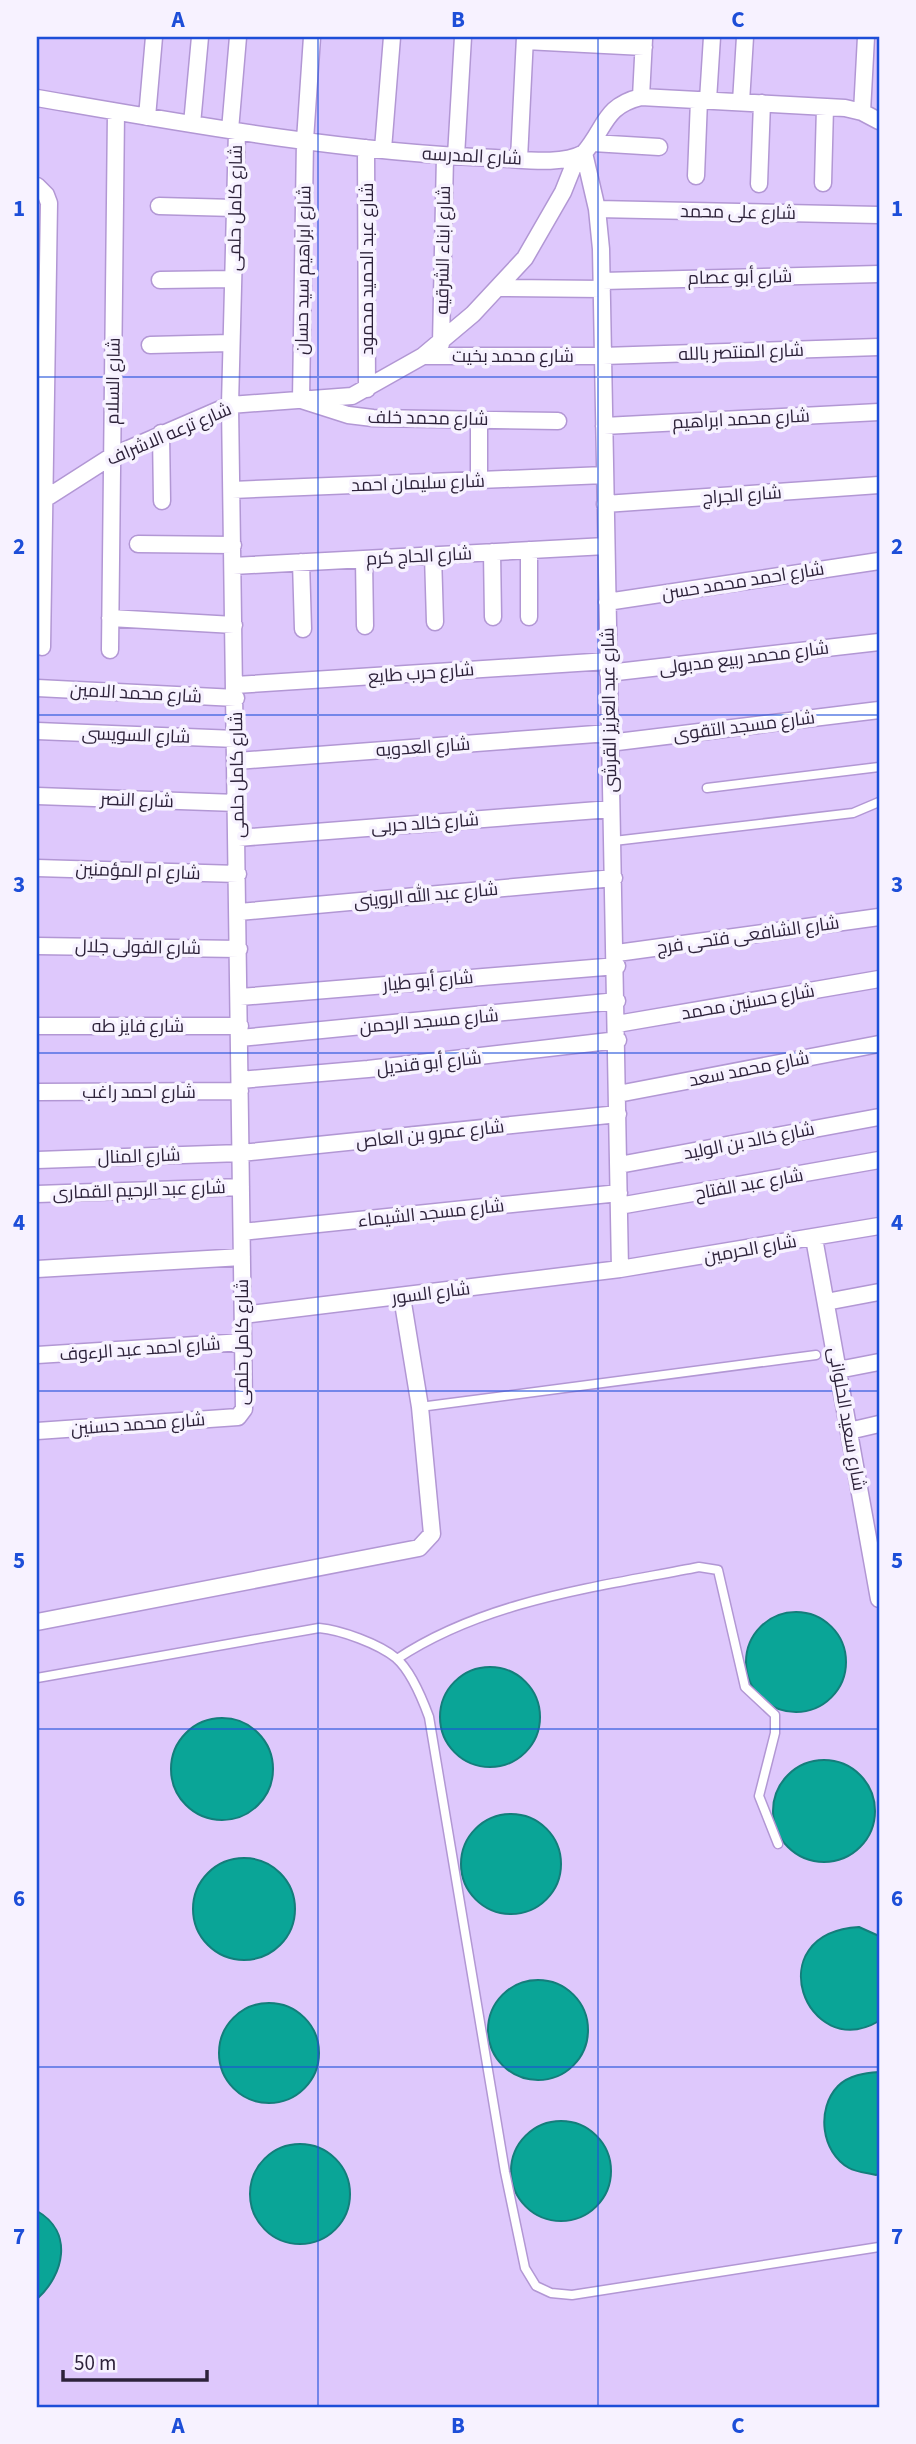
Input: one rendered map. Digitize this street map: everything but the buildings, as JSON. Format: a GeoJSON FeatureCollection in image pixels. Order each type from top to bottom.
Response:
{"type":"FeatureCollection","features":[{"type":"Feature","properties":{"kind":"street"},"geometry":{"type":"LineString","coordinates":[[146,117],[154,37]]}},
{"type":"Feature","properties":{"kind":"street"},"geometry":{"type":"LineString","coordinates":[[192,124],[200,37]]}},
{"type":"Feature","properties":{"kind":"street","name":"شارع كامل حلمى"},"geometry":{"type":"LineString","coordinates":[[238,37],[233,131],[235,208],[230,405],[245,1405],[238,1417]]}},
{"type":"Feature","properties":{"kind":"street"},"geometry":{"type":"LineString","coordinates":[[305,141],[312,37]]}},
{"type":"Feature","properties":{"kind":"street"},"geometry":{"type":"LineString","coordinates":[[383,149],[392,37]]}},
{"type":"Feature","properties":{"kind":"street","name":"شارع ابناء الشرقيه"},"geometry":{"type":"LineString","coordinates":[[441,344],[450,156],[463,37]]}},
{"type":"Feature","properties":{"kind":"street"},"geometry":{"type":"LineString","coordinates":[[696,176],[712,37]]}},
{"type":"Feature","properties":{"kind":"street"},"geometry":{"type":"LineString","coordinates":[[741,102],[745,37]]}},
{"type":"Feature","properties":{"kind":"street"},"geometry":{"type":"LineString","coordinates":[[862,112],[866,37]]}},
{"type":"Feature","properties":{"kind":"street"},"geometry":{"type":"LineString","coordinates":[[519,159],[525,39],[644,42],[641,97]]}},
{"type":"Feature","properties":{"kind":"street"},"geometry":{"type":"LineString","coordinates":[[585,151],[609,112],[622,102],[641,97],[825,107],[862,112],[879,121]]}},
{"type":"Feature","properties":{"kind":"street","name":"شارع المدرسه"},"geometry":{"type":"LineString","coordinates":[[37,98],[233,131],[450,156],[519,159],[585,151],[659,147]]}},
{"type":"Feature","properties":{"kind":"street"},"geometry":{"type":"LineString","coordinates":[[759,184],[762,103]]}},
{"type":"Feature","properties":{"kind":"street"},"geometry":{"type":"LineString","coordinates":[[823,183],[825,107]]}},
{"type":"Feature","properties":{"kind":"street","name":"شارع السلام"},"geometry":{"type":"LineString","coordinates":[[110,650],[116,111]]}},
{"type":"Feature","properties":{"kind":"street","name":"شارع ابراهيم سيد حسان"},"geometry":{"type":"LineString","coordinates":[[301,400],[305,141]]}},
{"type":"Feature","properties":{"kind":"street","name":"شارع عبد الحميد محمود"},"geometry":{"type":"LineString","coordinates":[[366,148],[367,389]]}},
{"type":"Feature","properties":{"kind":"street","name":"شارع عبد العزيز القرشى"},"geometry":{"type":"LineString","coordinates":[[585,151],[597,209],[602,285],[609,738],[617,960],[620,1269]]}},
{"type":"Feature","properties":{"kind":"street","name":"شارع ترعه الاشراف"},"geometry":{"type":"LineString","coordinates":[[40,502],[112,456],[230,405],[332,399],[367,389],[424,356],[441,344],[499,288],[524,258],[545,226],[585,151]]}},
{"type":"Feature","properties":{"kind":"street"},"geometry":{"type":"LineString","coordinates":[[37,186],[46,195],[49,203],[40,502],[42,647]]}},
{"type":"Feature","properties":{"kind":"street"},"geometry":{"type":"LineString","coordinates":[[159,205],[235,208]]}},
{"type":"Feature","properties":{"kind":"street","name":"شارع على محمد"},"geometry":{"type":"LineString","coordinates":[[597,209],[879,215]]}},
{"type":"Feature","properties":{"kind":"street","name":"شارع أبو عصام"},"geometry":{"type":"LineString","coordinates":[[499,288],[879,274]]}},
{"type":"Feature","properties":{"kind":"street"},"geometry":{"type":"LineString","coordinates":[[160,280],[233,279]]}},
{"type":"Feature","properties":{"kind":"street"},"geometry":{"type":"LineString","coordinates":[[150,345],[231,343]]}},
{"type":"Feature","properties":{"kind":"street","name":"شارع المنتصر بالله"},"geometry":{"type":"LineString","coordinates":[[603,356],[879,347]]}},
{"type":"Feature","properties":{"kind":"street","name":"شارع محمد بخيت"},"geometry":{"type":"LineString","coordinates":[[424,356],[603,356]]}},
{"type":"Feature","properties":{"kind":"street","name":"شارع محمد خلف"},"geometry":{"type":"LineString","coordinates":[[301,400],[348,415],[373,418],[558,421]]}},
{"type":"Feature","properties":{"kind":"street","name":"شارع محمد ابراهيم"},"geometry":{"type":"LineString","coordinates":[[604,426],[879,412]]}},
{"type":"Feature","properties":{"kind":"street"},"geometry":{"type":"LineString","coordinates":[[479,419],[479,480]]}},
{"type":"Feature","properties":{"kind":"street"},"geometry":{"type":"LineString","coordinates":[[161,433],[162,500]]}},
{"type":"Feature","properties":{"kind":"street","name":"شارع سليمان احمد"},"geometry":{"type":"LineString","coordinates":[[232,490],[605,475]]}},
{"type":"Feature","properties":{"kind":"street","name":"شارع الجراج"},"geometry":{"type":"LineString","coordinates":[[605,504],[879,485]]}},
{"type":"Feature","properties":{"kind":"street"},"geometry":{"type":"LineString","coordinates":[[138,544],[233,545]]}},
{"type":"Feature","properties":{"kind":"street","name":"شارع الحاج كرم"},"geometry":{"type":"LineString","coordinates":[[233,566],[606,546]]}},
{"type":"Feature","properties":{"kind":"street"},"geometry":{"type":"LineString","coordinates":[[529,550],[529,617]]}},
{"type":"Feature","properties":{"kind":"street"},"geometry":{"type":"LineString","coordinates":[[492,552],[493,617]]}},
{"type":"Feature","properties":{"kind":"street"},"geometry":{"type":"LineString","coordinates":[[433,555],[435,622]]}},
{"type":"Feature","properties":{"kind":"street"},"geometry":{"type":"LineString","coordinates":[[364,559],[365,626]]}},
{"type":"Feature","properties":{"kind":"street","name":"شارع احمد محمد حسن"},"geometry":{"type":"LineString","coordinates":[[607,602],[879,561]]}},
{"type":"Feature","properties":{"kind":"street"},"geometry":{"type":"LineString","coordinates":[[302,562],[303,629]]}},
{"type":"Feature","properties":{"kind":"street"},"geometry":{"type":"LineString","coordinates":[[110,618],[234,625]]}},
{"type":"Feature","properties":{"kind":"street","name":"شارع محمد ربيع مدبولى"},"geometry":{"type":"LineString","coordinates":[[608,667],[879,642]]}},
{"type":"Feature","properties":{"kind":"street","name":"شارع حرب طايع"},"geometry":{"type":"LineString","coordinates":[[235,692],[608,667]]}},
{"type":"Feature","properties":{"kind":"street","name":"شارع محمد الامين"},"geometry":{"type":"LineString","coordinates":[[37,688],[235,692]]}},
{"type":"Feature","properties":{"kind":"street","name":"شارع مسجد التقوى"},"geometry":{"type":"LineString","coordinates":[[609,738],[879,710]]}},
{"type":"Feature","properties":{"kind":"street","name":"شارع السويسى"},"geometry":{"type":"LineString","coordinates":[[37,731],[236,739]]}},
{"type":"Feature","properties":{"kind":"street","name":"شارع العدويه"},"geometry":{"type":"LineString","coordinates":[[236,761],[609,738]]}},
{"type":"Feature","properties":{"kind":"street","name":"شارع النصر"},"geometry":{"type":"LineString","coordinates":[[37,796],[237,803]]}},
{"type":"Feature","properties":{"kind":"street","name":"شارع خالد حربى"},"geometry":{"type":"LineString","coordinates":[[238,838],[611,809]]}},
{"type":"Feature","properties":{"kind":"street","name":"شارع ام المؤمنين"},"geometry":{"type":"LineString","coordinates":[[37,868],[238,874]]}},
{"type":"Feature","properties":{"kind":"street","name":"شارع عبد الله الروينى"},"geometry":{"type":"LineString","coordinates":[[239,912],[614,878]]}},
{"type":"Feature","properties":{"kind":"street","name":"شارع الشافعى فتحى فرج"},"geometry":{"type":"LineString","coordinates":[[617,960],[879,917]]}},
{"type":"Feature","properties":{"kind":"street","name":"شارع الفولى جلال"},"geometry":{"type":"LineString","coordinates":[[37,946],[239,949]]}},
{"type":"Feature","properties":{"kind":"street","name":"شارع أبو طيار"},"geometry":{"type":"LineString","coordinates":[[240,997],[617,960]]}},
{"type":"Feature","properties":{"kind":"street","name":"شارع حسنين محمد"},"geometry":{"type":"LineString","coordinates":[[618,1032],[879,979]]}},
{"type":"Feature","properties":{"kind":"street","name":"شارع مسجد الرحمن"},"geometry":{"type":"LineString","coordinates":[[240,1032],[617,1001]]}},
{"type":"Feature","properties":{"kind":"street","name":"شارع فايز طه"},"geometry":{"type":"LineString","coordinates":[[37,1026],[240,1032]]}},
{"type":"Feature","properties":{"kind":"street","name":"شارع أبو قنديل"},"geometry":{"type":"LineString","coordinates":[[240,1086],[394,1067],[618,1032]]}},
{"type":"Feature","properties":{"kind":"street","name":"شارع محمد سعد"},"geometry":{"type":"LineString","coordinates":[[618,1094],[879,1044]]}},
{"type":"Feature","properties":{"kind":"street","name":"شارع احمد راغب"},"geometry":{"type":"LineString","coordinates":[[37,1092],[240,1086]]}},
{"type":"Feature","properties":{"kind":"street","name":"شارع عمرو بن العاص"},"geometry":{"type":"LineString","coordinates":[[241,1153],[618,1114]]}},
{"type":"Feature","properties":{"kind":"street","name":"شارع خالد بن الوليد"},"geometry":{"type":"LineString","coordinates":[[619,1165],[879,1116]]}},
{"type":"Feature","properties":{"kind":"street","name":"شارع المنال"},"geometry":{"type":"LineString","coordinates":[[37,1160],[241,1153]]}},
{"type":"Feature","properties":{"kind":"street","name":"شارع عبد الفتاح"},"geometry":{"type":"LineString","coordinates":[[619,1200],[879,1160]]}},
{"type":"Feature","properties":{"kind":"street","name":"شارع عبد الرحيم القمارى"},"geometry":{"type":"LineString","coordinates":[[37,1194],[241,1187]]}},
{"type":"Feature","properties":{"kind":"street","name":"شارع مسجد الشيماء"},"geometry":{"type":"LineString","coordinates":[[242,1233],[619,1200]]}},
{"type":"Feature","properties":{"kind":"street","name":"شارع الحرمين"},"geometry":{"type":"LineString","coordinates":[[620,1269],[879,1226]]}},
{"type":"Feature","properties":{"kind":"street","name":"شارع سعيد الحلوانى"},"geometry":{"type":"LineString","coordinates":[[814,1238],[849,1431],[872,1514],[879,1596]]}},
{"type":"Feature","properties":{"kind":"street"},"geometry":{"type":"LineString","coordinates":[[37,1269],[242,1257]]}},
{"type":"Feature","properties":{"kind":"street","name":"شارع السور"},"geometry":{"type":"LineString","coordinates":[[243,1315],[620,1269]]}},
{"type":"Feature","properties":{"kind":"street"},"geometry":{"type":"LineString","coordinates":[[825,1302],[879,1292]]}},
{"type":"Feature","properties":{"kind":"street"},"geometry":{"type":"LineString","coordinates":[[37,1622],[419,1548],[432,1534],[420,1407],[402,1297]]}},
{"type":"Feature","properties":{"kind":"street","name":"شارع احمد عبد الرءوف"},"geometry":{"type":"LineString","coordinates":[[37,1356],[243,1342]]}},
{"type":"Feature","properties":{"kind":"street"},"geometry":{"type":"LineString","coordinates":[[838,1370],[879,1362]]}},
{"type":"Feature","properties":{"kind":"street","name":"شارع محمد حسنين"},"geometry":{"type":"LineString","coordinates":[[37,1431],[238,1417]]}},
{"type":"Feature","properties":{"kind":"street"},"geometry":{"type":"LineString","coordinates":[[849,1431],[879,1424]]}},
{"type":"Feature","properties":{"kind":"lane"},"geometry":{"type":"LineString","coordinates":[[707,788],[879,767]]}},
{"type":"Feature","properties":{"kind":"lane"},"geometry":{"type":"LineString","coordinates":[[614,841],[853,813],[879,802]]}},
{"type":"Feature","properties":{"kind":"lane"},"geometry":{"type":"LineString","coordinates":[[420,1407],[816,1355]]}},
{"type":"Feature","properties":{"kind":"lane"},"geometry":{"type":"LineString","coordinates":[[397,1659],[417,1646],[480,1618],[534,1599],[699,1567],[718,1570],[745,1687],[775,1716],[775,1732],[759,1796],[778,1844]]}},
{"type":"Feature","properties":{"kind":"lane"},"geometry":{"type":"LineString","coordinates":[[37,1678],[319,1628],[337,1629],[397,1659],[422,1698],[429,1717],[505,2172],[526,2268],[536,2286],[551,2293],[572,2295],[879,2247]]}},
{"type":"Feature","properties":{"kind":"shaded area"},"geometry":{"type":"Polygon","coordinates":[[[786,1612],[806,1612],[832,1626],[843,1643],[846,1662],[843,1681],[832,1698],[806,1712],[786,1712],[768,1704],[754,1690],[746,1672],[746,1652],[754,1634],[768,1620],[786,1612]]]}},
{"type":"Feature","properties":{"kind":"shaded area"},"geometry":{"type":"Polygon","coordinates":[[[480,1667],[500,1667],[526,1681],[537,1698],[540,1717],[537,1736],[526,1753],[500,1767],[480,1767],[462,1759],[448,1745],[440,1727],[440,1707],[448,1689],[462,1675],[480,1667]]]}},
{"type":"Feature","properties":{"kind":"shaded area"},"geometry":{"type":"Polygon","coordinates":[[[222,1718],[241,1722],[258,1733],[269,1750],[273,1769],[269,1788],[258,1805],[241,1816],[222,1820],[203,1816],[186,1805],[175,1788],[171,1769],[175,1750],[186,1733],[203,1722],[222,1718]]]}},
{"type":"Feature","properties":{"kind":"shaded area"},"geometry":{"type":"Polygon","coordinates":[[[824,1760],[843,1764],[860,1775],[871,1792],[875,1811],[871,1830],[860,1847],[843,1858],[824,1862],[805,1858],[788,1847],[777,1830],[773,1811],[777,1792],[788,1775],[805,1764],[824,1760]]]}},
{"type":"Feature","properties":{"kind":"shaded area"},"geometry":{"type":"Polygon","coordinates":[[[501,1814],[521,1814],[547,1828],[558,1845],[561,1864],[558,1883],[547,1900],[521,1914],[501,1914],[483,1906],[469,1892],[461,1874],[461,1854],[469,1836],[483,1822],[501,1814]]]}},
{"type":"Feature","properties":{"kind":"shaded area"},"geometry":{"type":"Polygon","coordinates":[[[244,1858],[263,1862],[280,1873],[291,1890],[295,1909],[291,1928],[280,1945],[263,1956],[244,1960],[225,1956],[208,1945],[197,1928],[193,1909],[197,1890],[208,1873],[225,1862],[244,1858]]]}},
{"type":"Feature","properties":{"kind":"shaded area"},"geometry":{"type":"Polygon","coordinates":[[[859,1927],[879,1936],[879,2021],[853,2030],[831,2025],[814,2012],[803,1992],[801,1971],[809,1950],[828,1935],[859,1927]]]}},
{"type":"Feature","properties":{"kind":"shaded area"},"geometry":{"type":"Polygon","coordinates":[[[528,1980],[548,1980],[574,1994],[585,2011],[588,2030],[585,2049],[574,2066],[548,2080],[528,2080],[510,2072],[496,2058],[488,2040],[488,2020],[496,2002],[510,1988],[528,1980]]]}},
{"type":"Feature","properties":{"kind":"shaded area"},"geometry":{"type":"Polygon","coordinates":[[[259,2003],[279,2003],[305,2017],[316,2034],[319,2053],[316,2072],[305,2089],[279,2103],[259,2103],[241,2095],[227,2081],[219,2063],[219,2043],[227,2025],[241,2011],[259,2003]]]}},
{"type":"Feature","properties":{"kind":"shaded area"},"geometry":{"type":"Polygon","coordinates":[[[879,2072],[879,2174],[876,2175],[852,2169],[840,2161],[827,2141],[824,2118],[831,2095],[842,2082],[857,2075],[879,2072]]]}},
{"type":"Feature","properties":{"kind":"shaded area"},"geometry":{"type":"Polygon","coordinates":[[[551,2121],[571,2121],[597,2135],[608,2152],[611,2171],[608,2190],[597,2207],[571,2221],[551,2221],[533,2213],[519,2199],[511,2181],[511,2161],[519,2143],[533,2129],[551,2121]]]}},
{"type":"Feature","properties":{"kind":"shaded area"},"geometry":{"type":"Polygon","coordinates":[[[290,2144],[310,2144],[336,2158],[347,2175],[350,2194],[347,2213],[336,2230],[310,2244],[290,2244],[272,2236],[258,2222],[250,2204],[250,2184],[258,2166],[272,2152],[290,2144]]]}},
{"type":"Feature","properties":{"kind":"shaded area"},"geometry":{"type":"Polygon","coordinates":[[[37,2211],[49,2220],[56,2230],[61,2254],[54,2278],[37,2299],[37,2211]]]}}]}
